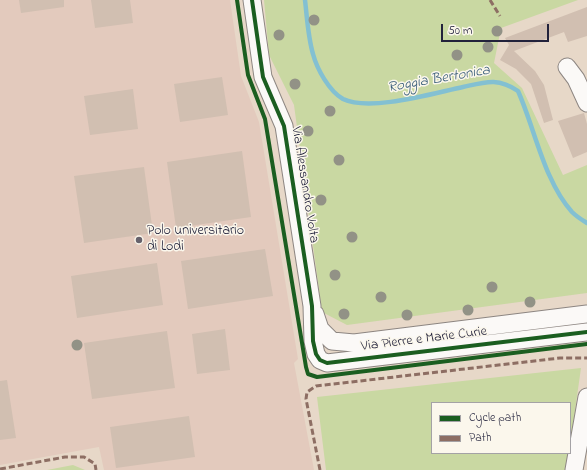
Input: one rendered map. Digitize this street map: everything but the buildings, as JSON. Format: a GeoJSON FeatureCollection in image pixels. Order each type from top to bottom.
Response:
{"type":"FeatureCollection","features":[{"type":"Feature","properties":{"kind":"street","name":"Via Alessandro Volta"},"geometry":{"type":"LineString","coordinates":[[252,0],[263,77],[279,111],[284,126],[312,306]]}},
{"type":"Feature","properties":{"kind":"street"},"geometry":{"type":"LineString","coordinates":[[567,68],[576,79],[587,103]]}},
{"type":"Feature","properties":{"kind":"street","name":"Via Pierre e Marie Curie"},"geometry":{"type":"LineString","coordinates":[[312,306],[320,329],[325,335],[332,341],[354,343],[587,314]]}},
{"type":"Feature","properties":{"kind":"street","name":"Via Pierre e Marie Curie"},"geometry":{"type":"LineString","coordinates":[[312,306],[313,341],[316,354],[320,360],[327,363],[587,332]]}},
{"type":"Feature","properties":{"kind":"street"},"geometry":{"type":"LineString","coordinates":[[574,470],[587,397]]}},
{"type":"Feature","properties":{"kind":"shaded area","name":"Polo universitario di Lodi"},"geometry":{"type":"Polygon","coordinates":[[[0,0],[230,0],[241,76],[259,122],[298,359],[294,363],[314,470],[104,470],[99,447],[0,465],[0,0]]]}},
{"type":"Feature","properties":{"kind":"green space"},"geometry":{"type":"Polygon","coordinates":[[[264,0],[578,0],[501,28],[494,63],[522,88],[563,175],[587,165],[587,293],[347,325],[322,312],[294,105],[269,55],[264,0]]]}},
{"type":"Feature","properties":{"kind":"green space"},"geometry":{"type":"Polygon","coordinates":[[[581,368],[571,439],[571,402],[431,402],[431,454],[569,454],[567,470],[326,470],[317,397],[581,368]]]}},
{"type":"Feature","properties":{"kind":"green space"},"geometry":{"type":"Polygon","coordinates":[[[73,465],[85,470],[47,470],[73,465]]]}},
{"type":"Feature","properties":{"kind":"waterway","name":"Roggia Bertonica"},"geometry":{"type":"LineString","coordinates":[[305,0],[310,41],[315,60],[328,85],[343,99],[369,103],[402,100],[485,82],[498,82],[518,91],[554,185],[572,212],[587,223]]}},
{"type":"Feature","properties":{"kind":"marked path"},"geometry":{"type":"LineString","coordinates":[[490,0],[500,16]]}},
{"type":"Feature","properties":{"kind":"marked path"},"geometry":{"type":"LineString","coordinates":[[320,470],[306,399],[307,392],[316,386],[560,358],[587,358]]}},
{"type":"Feature","properties":{"kind":"marked path"},"geometry":{"type":"LineString","coordinates":[[0,469],[65,457],[84,457],[95,464],[96,470]]}},
{"type":"Feature","properties":{"kind":"cycle path"},"geometry":{"type":"LineString","coordinates":[[237,0],[248,75],[265,119],[308,374],[317,377],[587,344]]}},
{"type":"Feature","properties":{"kind":"cycle path"},"geometry":{"type":"LineString","coordinates":[[252,0],[263,77],[284,126],[312,306],[313,341],[316,354],[320,360],[327,363],[587,332]]}},
{"type":"Feature","properties":{"kind":"place","name":"Polo universitario di Lodi"},"geometry":{"type":"Point","coordinates":[139,240]}}]}
